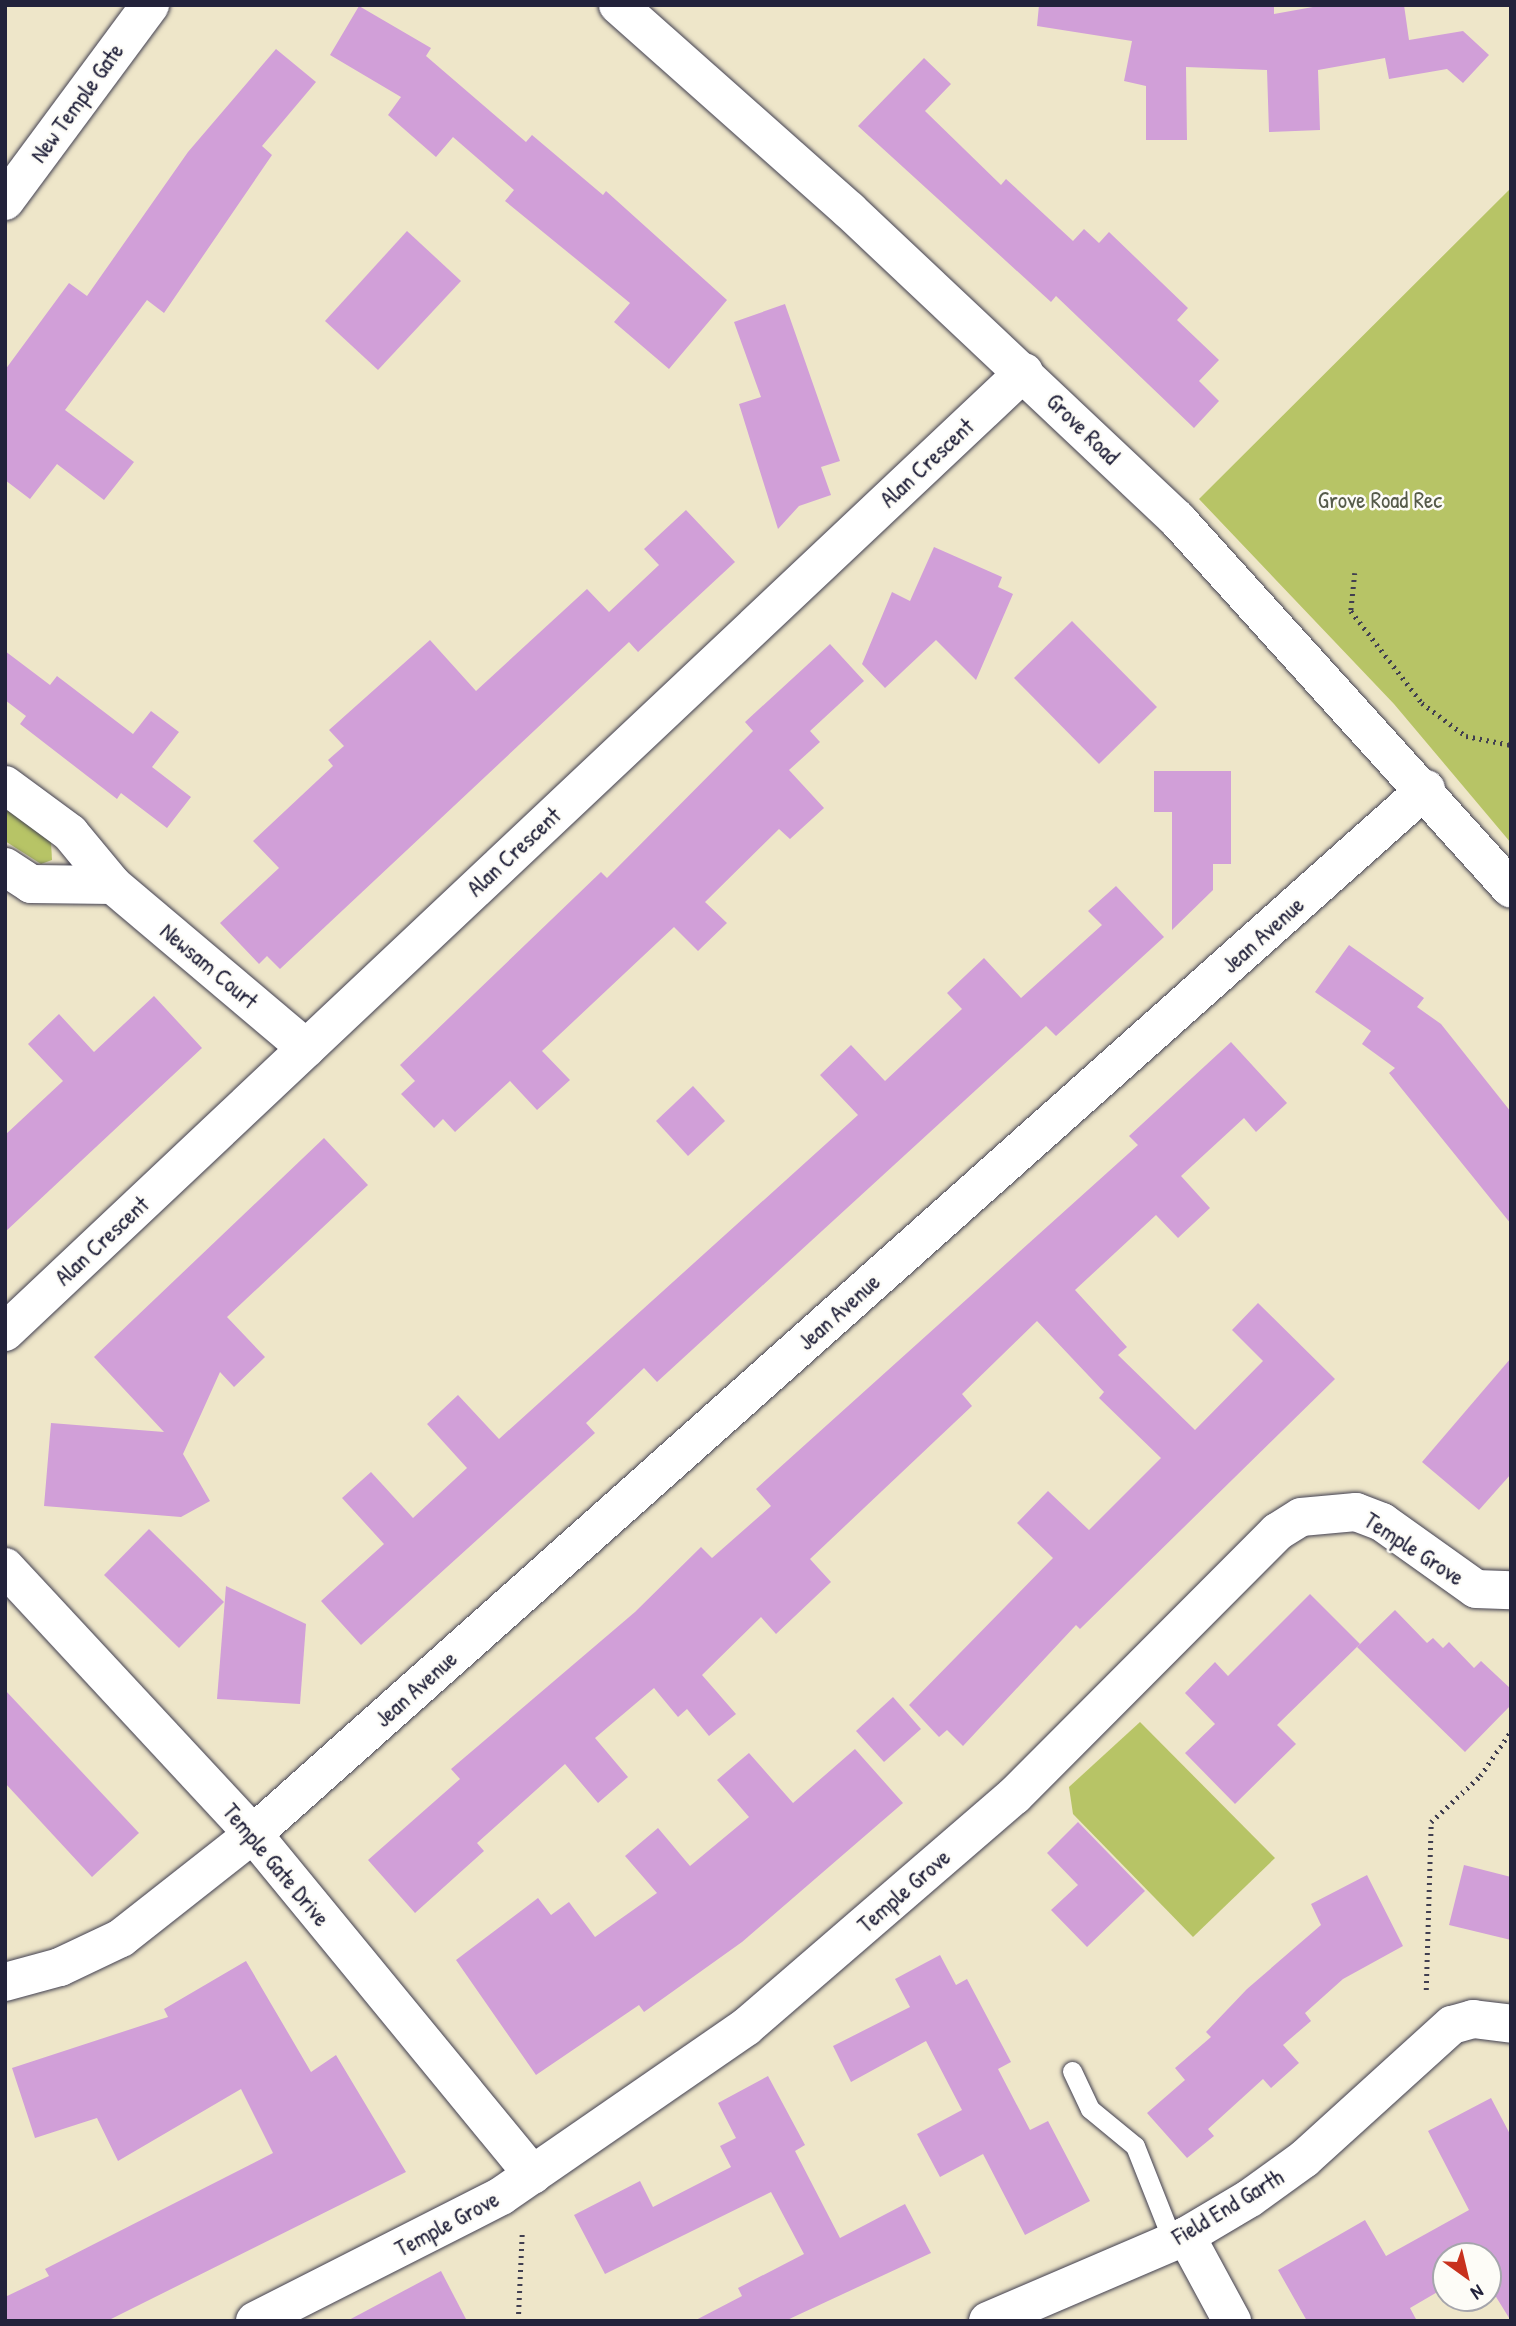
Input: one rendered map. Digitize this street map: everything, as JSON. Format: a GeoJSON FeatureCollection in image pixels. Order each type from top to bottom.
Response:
{"type":"FeatureCollection","features":[{"type":"Feature","properties":{"kind":"street","name":"New Temple Gate"},"geometry":{"type":"LineString","coordinates":[[5,201],[150,5]]}},
{"type":"Feature","properties":{"kind":"street","name":"Grove Road"},"geometry":{"type":"LineString","coordinates":[[618,5],[1024,372],[1177,520],[1426,789],[1511,888]]}},
{"type":"Feature","properties":{"kind":"street","name":"Alan Crescent"},"geometry":{"type":"LineString","coordinates":[[5,1332],[1024,372]]}},
{"type":"Feature","properties":{"kind":"street","name":"Newsam Court"},"geometry":{"type":"LineString","coordinates":[[5,785],[71,833],[113,885],[306,1048]]}},
{"type":"Feature","properties":{"kind":"street","name":"Jean Avenue"},"geometry":{"type":"LineString","coordinates":[[5,1982],[60,1967],[121,1938],[253,1834],[1426,789]]}},
{"type":"Feature","properties":{"kind":"street"},"geometry":{"type":"LineString","coordinates":[[5,867],[31,884],[113,885]]}},
{"type":"Feature","properties":{"kind":"street","name":"Temple Grove"},"geometry":{"type":"LineString","coordinates":[[255,2321],[501,2196],[746,2027],[1014,1796],[1278,1532],[1301,1517],[1356,1511],[1382,1522],[1476,1588],[1511,1590]]}},
{"type":"Feature","properties":{"kind":"street","name":"Temple Gate Drive"},"geometry":{"type":"LineString","coordinates":[[5,1567],[253,1834],[533,2175]]}},
{"type":"Feature","properties":{"kind":"street","name":"Field End Garth"},"geometry":{"type":"LineString","coordinates":[[988,2321],[1180,2239],[1304,2159],[1433,2038],[1474,2019],[1511,2024]]}},
{"type":"Feature","properties":{"kind":"street"},"geometry":{"type":"LineString","coordinates":[[1180,2239],[1232,2321]]}},
{"type":"Feature","properties":{"kind":"lane"},"geometry":{"type":"LineString","coordinates":[[1072,2071],[1090,2109],[1135,2146],[1180,2239]]}},
{"type":"Feature","properties":{"kind":"path"},"geometry":{"type":"LineString","coordinates":[[1355,573],[1351,611],[1422,703],[1466,736],[1511,746]]}},
{"type":"Feature","properties":{"kind":"path"},"geometry":{"type":"LineString","coordinates":[[1433,2038],[1425,2016],[1431,1822],[1480,1776],[1511,1731]]}},
{"type":"Feature","properties":{"kind":"path"},"geometry":{"type":"LineString","coordinates":[[501,2196],[522,2234],[518,2321]]}},
{"type":"Feature","properties":{"kind":"green space","name":"Grove Road Rec"},"geometry":{"type":"Polygon","coordinates":[[[1511,188],[1511,843],[1394,704],[1199,499],[1511,188]]]}},
{"type":"Feature","properties":{"kind":"green space"},"geometry":{"type":"Polygon","coordinates":[[[5,808],[51,842],[52,860],[41,864],[5,841],[5,808]]]}},
{"type":"Feature","properties":{"kind":"green space"},"geometry":{"type":"Polygon","coordinates":[[[1140,1722],[1275,1858],[1193,1937],[1073,1814],[1069,1787],[1140,1722]]]}},
{"type":"Feature","properties":{"kind":"building"},"geometry":{"type":"Polygon","coordinates":[[[1039,5],[1274,5],[1274,14],[1324,5],[1404,5],[1409,40],[1463,31],[1489,55],[1463,83],[1447,69],[1389,79],[1385,58],[1318,70],[1320,130],[1269,132],[1267,70],[1186,67],[1187,140],[1146,140],[1146,86],[1124,81],[1132,41],[1037,26],[1039,5]]]}},
{"type":"Feature","properties":{"kind":"building"},"geometry":{"type":"Polygon","coordinates":[[[359,6],[431,48],[426,56],[526,142],[532,135],[603,195],[606,191],[727,300],[669,369],[614,322],[630,303],[505,201],[514,190],[453,137],[436,157],[388,115],[401,97],[330,55],[359,6]]]}},
{"type":"Feature","properties":{"kind":"building"},"geometry":{"type":"Polygon","coordinates":[[[276,49],[316,82],[262,146],[272,155],[164,313],[147,300],[65,410],[134,462],[104,500],[57,464],[30,499],[5,480],[5,370],[69,283],[87,296],[188,152],[276,49]]]}},
{"type":"Feature","properties":{"kind":"building"},"geometry":{"type":"Polygon","coordinates":[[[924,58],[951,84],[925,111],[1001,185],[1006,179],[1073,241],[1084,229],[1099,243],[1109,232],[1188,308],[1177,320],[1219,360],[1199,381],[1219,401],[1194,428],[1056,296],[1051,302],[858,126],[924,58]]]}},
{"type":"Feature","properties":{"kind":"building"},"geometry":{"type":"Polygon","coordinates":[[[407,231],[461,281],[378,370],[325,321],[407,231]]]}},
{"type":"Feature","properties":{"kind":"building"},"geometry":{"type":"Polygon","coordinates":[[[785,304],[840,461],[821,467],[831,495],[799,506],[778,529],[739,404],[761,397],[734,322],[785,304]]]}},
{"type":"Feature","properties":{"kind":"building"},"geometry":{"type":"Polygon","coordinates":[[[686,510],[735,562],[638,652],[629,642],[280,969],[267,956],[259,964],[220,923],[279,868],[253,841],[333,766],[328,760],[344,746],[329,730],[430,640],[476,691],[587,589],[609,612],[659,565],[644,549],[686,510]]]}},
{"type":"Feature","properties":{"kind":"building"},"geometry":{"type":"Polygon","coordinates":[[[934,547],[1002,577],[998,587],[1013,594],[976,680],[936,640],[885,688],[862,664],[892,592],[910,601],[934,547]]]}},
{"type":"Feature","properties":{"kind":"building"},"geometry":{"type":"Polygon","coordinates":[[[1072,621],[1157,707],[1099,764],[1014,678],[1072,621]]]}},
{"type":"Feature","properties":{"kind":"building"},"geometry":{"type":"Polygon","coordinates":[[[830,644],[864,681],[810,731],[820,742],[789,770],[824,808],[790,839],[779,829],[705,902],[727,923],[698,951],[674,927],[542,1051],[570,1080],[537,1110],[510,1081],[455,1132],[443,1119],[434,1128],[401,1094],[415,1081],[400,1065],[601,872],[607,878],[753,731],[745,722],[830,644]]]}},
{"type":"Feature","properties":{"kind":"building"},"geometry":{"type":"Polygon","coordinates":[[[5,651],[50,685],[57,676],[133,734],[151,711],[179,732],[152,767],[191,797],[167,828],[121,793],[117,799],[20,724],[26,716],[5,700],[5,651]]]}},
{"type":"Feature","properties":{"kind":"building"},"geometry":{"type":"Polygon","coordinates":[[[1154,771],[1231,771],[1231,864],[1213,864],[1213,890],[1172,930],[1172,812],[1154,812],[1154,771]]]}},
{"type":"Feature","properties":{"kind":"building"},"geometry":{"type":"Polygon","coordinates":[[[1116,886],[1164,937],[1056,1036],[1046,1026],[657,1382],[644,1368],[586,1423],[595,1433],[361,1645],[321,1601],[384,1544],[342,1498],[371,1472],[413,1518],[467,1468],[427,1424],[458,1395],[499,1439],[858,1115],[820,1075],[851,1045],[885,1081],[962,1009],[947,993],[984,958],[1021,998],[1102,925],[1088,911],[1116,886]]]}},
{"type":"Feature","properties":{"kind":"building"},"geometry":{"type":"Polygon","coordinates":[[[1349,945],[1424,998],[1417,1007],[1441,1024],[1511,1112],[1511,1224],[1389,1073],[1395,1068],[1362,1044],[1371,1031],[1315,992],[1349,945]]]}},
{"type":"Feature","properties":{"kind":"building"},"geometry":{"type":"Polygon","coordinates":[[[154,996],[202,1048],[5,1232],[5,1135],[63,1081],[28,1044],[59,1014],[94,1052],[154,996]]]}},
{"type":"Feature","properties":{"kind":"building"},"geometry":{"type":"Polygon","coordinates":[[[1231,1042],[1287,1103],[1256,1132],[1244,1118],[1181,1176],[1210,1208],[1178,1238],[1156,1215],[1075,1290],[1127,1347],[1118,1355],[1195,1430],[1263,1361],[1232,1330],[1258,1303],[1335,1379],[1080,1629],[1076,1625],[963,1746],[947,1730],[939,1737],[909,1705],[1053,1558],[1017,1523],[1048,1491],[1089,1530],[1161,1458],[1099,1398],[1104,1392],[1037,1321],[962,1394],[972,1406],[810,1559],[831,1582],[776,1634],[761,1617],[702,1675],[736,1714],[709,1736],[687,1709],[678,1717],[654,1688],[595,1738],[628,1777],[598,1803],[565,1764],[477,1843],[484,1851],[415,1913],[368,1860],[460,1779],[451,1769],[635,1612],[701,1547],[712,1558],[771,1506],[756,1489],[1138,1145],[1129,1136],[1231,1042]]]}},
{"type":"Feature","properties":{"kind":"building"},"geometry":{"type":"Polygon","coordinates":[[[693,1086],[725,1121],[688,1156],[656,1121],[693,1086]]]}},
{"type":"Feature","properties":{"kind":"building"},"geometry":{"type":"Polygon","coordinates":[[[324,1138],[368,1185],[227,1317],[265,1357],[234,1387],[220,1372],[183,1454],[210,1501],[181,1517],[44,1506],[51,1423],[164,1432],[94,1357],[324,1138]]]}},
{"type":"Feature","properties":{"kind":"building"},"geometry":{"type":"Polygon","coordinates":[[[1511,1358],[1511,1474],[1479,1510],[1422,1462],[1511,1358]]]}},
{"type":"Feature","properties":{"kind":"building"},"geometry":{"type":"Polygon","coordinates":[[[149,1529],[224,1602],[179,1648],[104,1575],[149,1529]]]}},
{"type":"Feature","properties":{"kind":"building"},"geometry":{"type":"Polygon","coordinates":[[[226,1586],[306,1624],[300,1704],[217,1699],[226,1586]]]}},
{"type":"Feature","properties":{"kind":"building"},"geometry":{"type":"Polygon","coordinates":[[[1310,1594],[1360,1644],[1277,1725],[1296,1744],[1235,1804],[1185,1753],[1215,1724],[1185,1693],[1215,1662],[1228,1676],[1310,1594]]]}},
{"type":"Feature","properties":{"kind":"building"},"geometry":{"type":"Polygon","coordinates":[[[1395,1610],[1427,1643],[1433,1638],[1443,1648],[1449,1642],[1474,1668],[1481,1661],[1511,1689],[1511,1705],[1465,1752],[1357,1647],[1395,1610]]]}},
{"type":"Feature","properties":{"kind":"building"},"geometry":{"type":"Polygon","coordinates":[[[5,1690],[139,1833],[92,1877],[5,1783],[5,1690]]]}},
{"type":"Feature","properties":{"kind":"building"},"geometry":{"type":"Polygon","coordinates":[[[893,1697],[921,1729],[884,1762],[856,1731],[893,1697]]]}},
{"type":"Feature","properties":{"kind":"building"},"geometry":{"type":"Polygon","coordinates":[[[855,1749],[903,1803],[742,1942],[644,2012],[639,2005],[536,2075],[456,1960],[538,1898],[551,1915],[569,1902],[595,1937],[657,1893],[625,1856],[658,1828],[690,1866],[749,1817],[717,1780],[749,1753],[793,1803],[855,1749]]]}},
{"type":"Feature","properties":{"kind":"building"},"geometry":{"type":"Polygon","coordinates":[[[1078,1822],[1145,1891],[1087,1947],[1051,1910],[1078,1885],[1047,1853],[1078,1822]]]}},
{"type":"Feature","properties":{"kind":"building"},"geometry":{"type":"Polygon","coordinates":[[[1464,1865],[1511,1877],[1511,1940],[1449,1925],[1464,1865]]]}},
{"type":"Feature","properties":{"kind":"building"},"geometry":{"type":"Polygon","coordinates":[[[1367,1875],[1403,1946],[1343,1979],[1305,2013],[1311,2021],[1283,2045],[1299,2063],[1271,2088],[1263,2079],[1208,2129],[1214,2136],[1187,2158],[1147,2113],[1185,2080],[1175,2068],[1211,2037],[1206,2032],[1247,1989],[1321,1925],[1311,1904],[1367,1875]]]}},
{"type":"Feature","properties":{"kind":"building"},"geometry":{"type":"Polygon","coordinates":[[[940,1955],[956,1985],[967,1979],[1011,2062],[998,2069],[1030,2130],[1048,2121],[1090,2201],[1025,2235],[983,2154],[940,2177],[917,2134],[962,2110],[926,2041],[851,2082],[833,2046],[910,2007],[895,1979],[940,1955]]]}},
{"type":"Feature","properties":{"kind":"building"},"geometry":{"type":"Polygon","coordinates":[[[246,1961],[311,2072],[336,2055],[406,2172],[107,2321],[5,2321],[5,2297],[49,2276],[45,2269],[273,2153],[241,2089],[118,2161],[97,2118],[35,2138],[12,2068],[168,2017],[164,2009],[246,1961]]]}},
{"type":"Feature","properties":{"kind":"building"},"geometry":{"type":"Polygon","coordinates":[[[768,2076],[805,2145],[795,2151],[840,2238],[905,2204],[931,2253],[785,2321],[694,2321],[742,2296],[738,2288],[804,2254],[771,2192],[605,2274],[574,2215],[640,2181],[653,2207],[731,2167],[720,2146],[736,2138],[718,2103],[768,2076]]]}},
{"type":"Feature","properties":{"kind":"building"},"geometry":{"type":"Polygon","coordinates":[[[1491,2098],[1511,2136],[1511,2321],[1502,2307],[1502,2242],[1432,2242],[1432,2295],[1410,2308],[1417,2321],[1307,2321],[1278,2270],[1365,2220],[1386,2256],[1469,2210],[1428,2131],[1491,2098]]]}},
{"type":"Feature","properties":{"kind":"building"},"geometry":{"type":"Polygon","coordinates":[[[441,2271],[467,2321],[347,2321],[441,2271]]]}}]}
